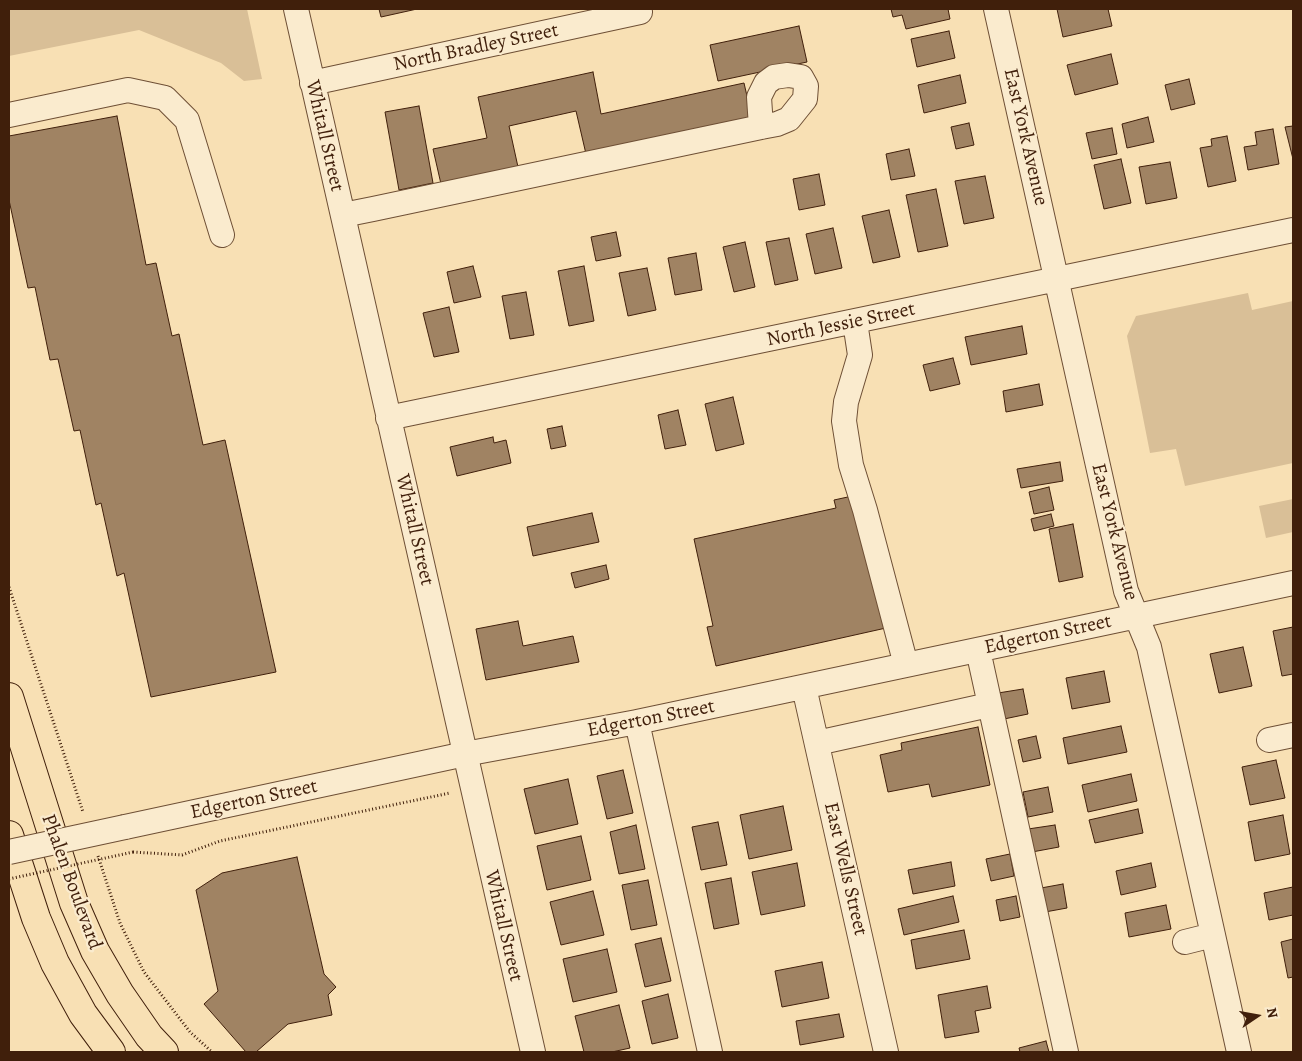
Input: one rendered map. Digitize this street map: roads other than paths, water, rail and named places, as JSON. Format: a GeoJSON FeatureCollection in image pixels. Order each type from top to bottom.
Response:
{"type":"FeatureCollection","features":[{"type":"Feature","properties":{"kind":"main road","name":"Phalen Boulevard"},"geometry":{"type":"LineString","coordinates":[[9,697],[74,903],[95,951],[120,994],[149,1036],[164,1052]]}},
{"type":"Feature","properties":{"kind":"main road"},"geometry":{"type":"LineString","coordinates":[[9,835],[36,918],[55,963],[83,1014],[110,1052]]}},
{"type":"Feature","properties":{"kind":"street","name":"Whitall Street"},"geometry":{"type":"LineString","coordinates":[[296,9],[532,1052]]}},
{"type":"Feature","properties":{"kind":"street","name":"East York Avenue"},"geometry":{"type":"LineString","coordinates":[[996,9],[1126,591],[1149,647],[1239,1052]]}},
{"type":"Feature","properties":{"kind":"street","name":"North Bradley Street"},"geometry":{"type":"LineString","coordinates":[[312,83],[640,12]]}},
{"type":"Feature","properties":{"kind":"street"},"geometry":{"type":"LineString","coordinates":[[9,115],[128,90],[166,98],[186,120],[222,235]]}},
{"type":"Feature","properties":{"kind":"street"},"geometry":{"type":"LineString","coordinates":[[343,215],[760,127]]}},
{"type":"Feature","properties":{"kind":"street","name":"North Jessie Street"},"geometry":{"type":"LineString","coordinates":[[388,418],[1293,230]]}},
{"type":"Feature","properties":{"kind":"street"},"geometry":{"type":"LineString","coordinates":[[855,322],[860,355],[846,402],[844,421],[850,465],[865,510],[906,665]]}},
{"type":"Feature","properties":{"kind":"street","name":"Edgerton Street"},"geometry":{"type":"LineString","coordinates":[[9,852],[465,754],[637,722],[1293,583]]}},
{"type":"Feature","properties":{"kind":"street"},"geometry":{"type":"LineString","coordinates":[[978,650],[1066,1052]]}},
{"type":"Feature","properties":{"kind":"street","name":"East Wells Street"},"geometry":{"type":"LineString","coordinates":[[804,687],[886,1052]]}},
{"type":"Feature","properties":{"kind":"street"},"geometry":{"type":"LineString","coordinates":[[817,743],[989,705]]}},
{"type":"Feature","properties":{"kind":"street"},"geometry":{"type":"LineString","coordinates":[[637,722],[710,1052]]}},
{"type":"Feature","properties":{"kind":"street"},"geometry":{"type":"LineString","coordinates":[[1269,740],[1293,735]]}},
{"type":"Feature","properties":{"kind":"street"},"geometry":{"type":"LineString","coordinates":[[1185,942],[1213,936]]}}]}
